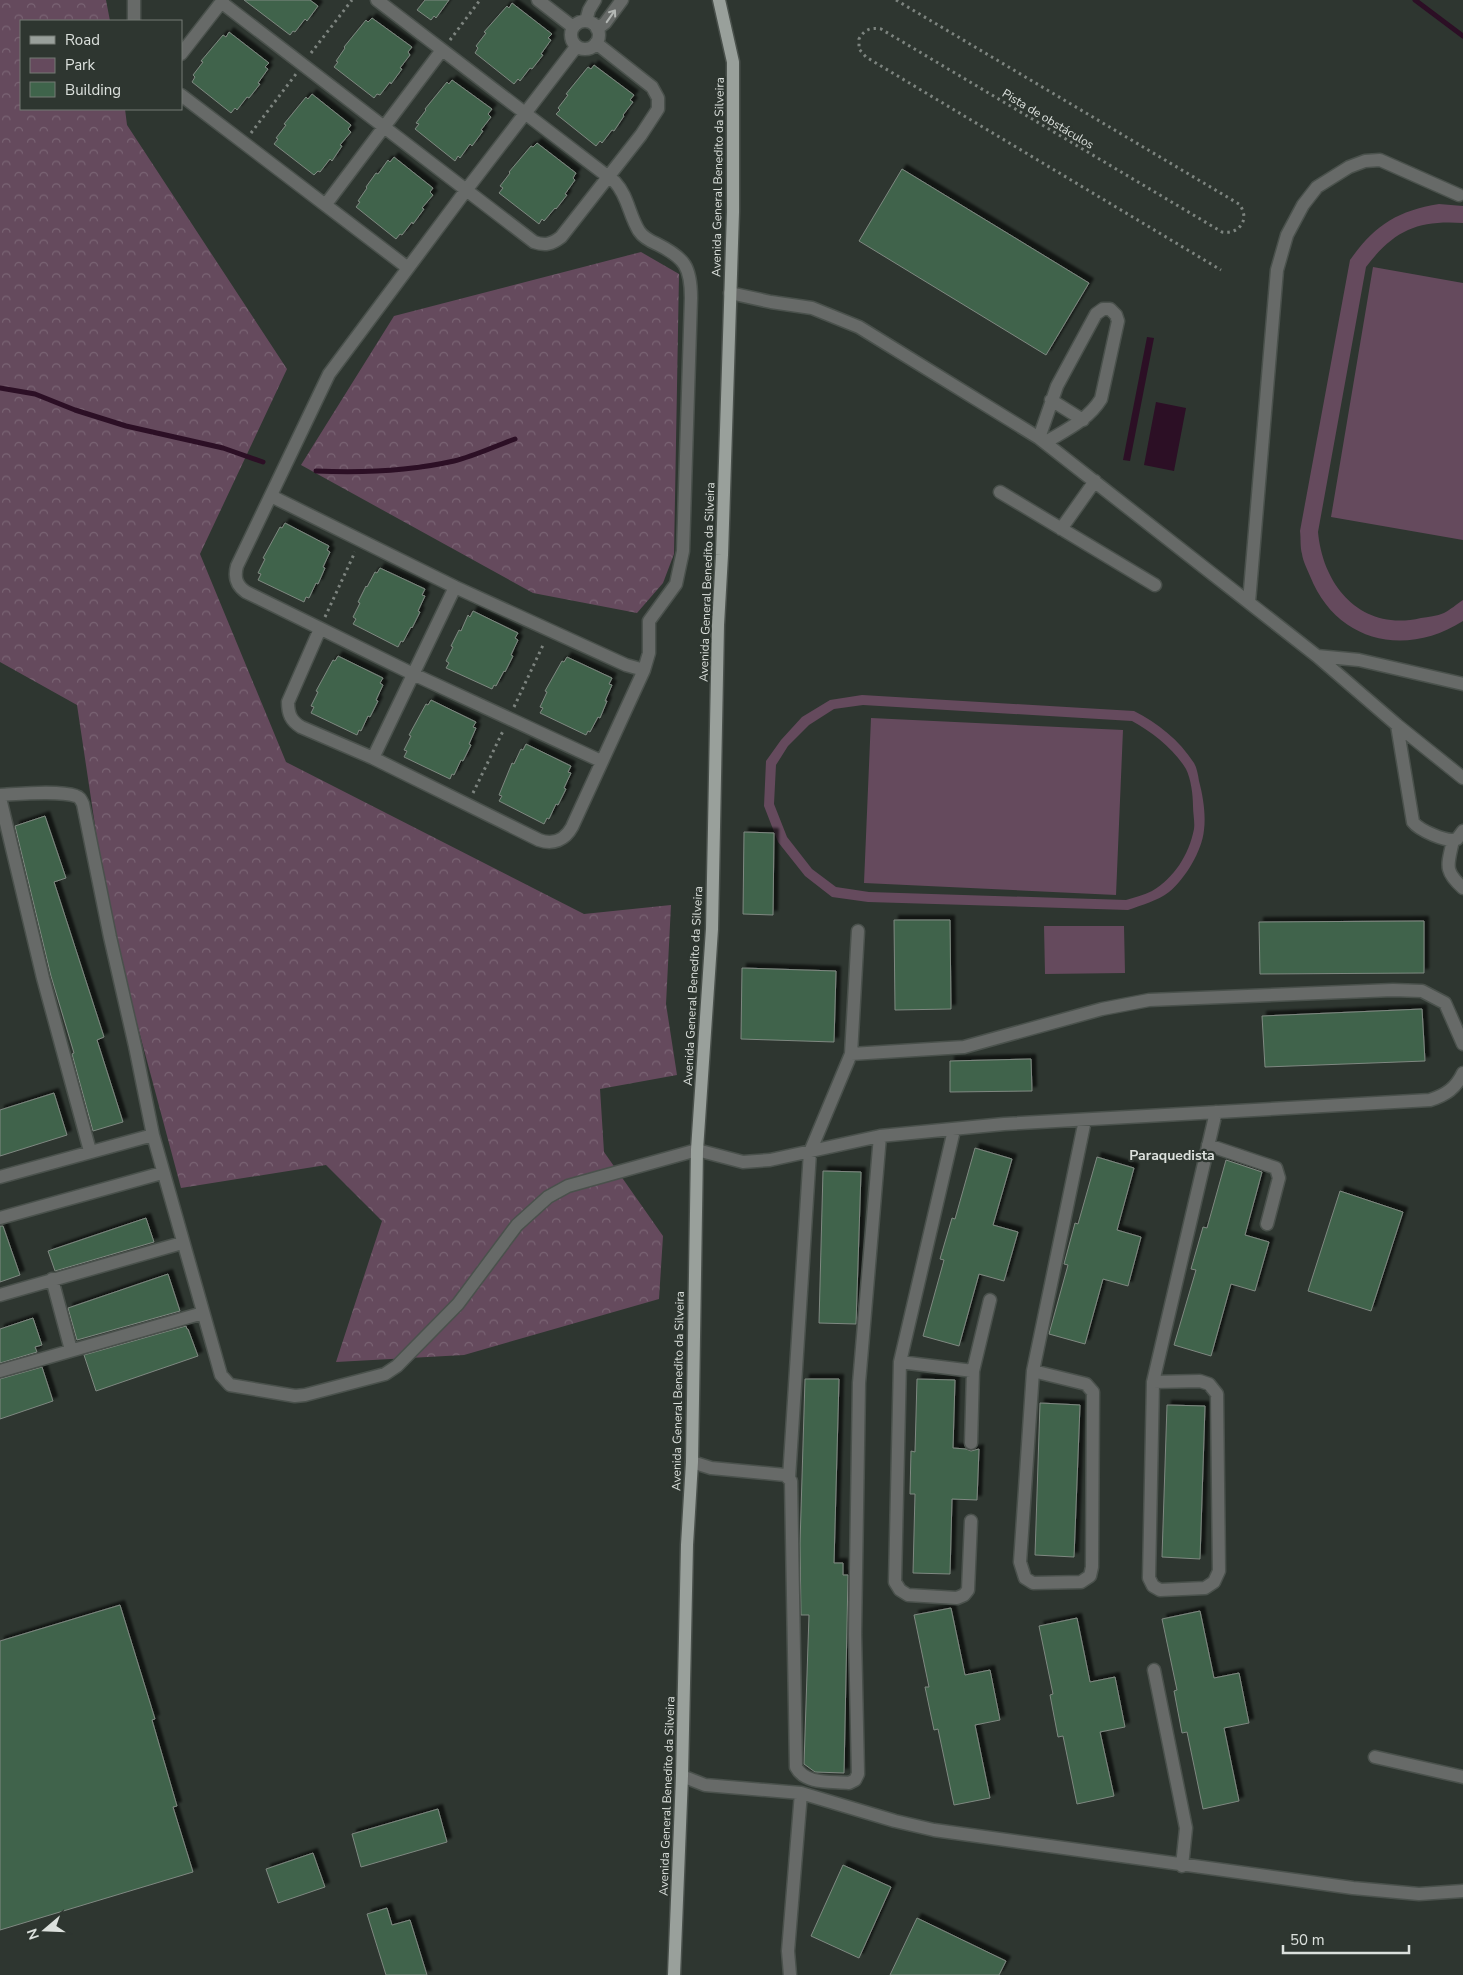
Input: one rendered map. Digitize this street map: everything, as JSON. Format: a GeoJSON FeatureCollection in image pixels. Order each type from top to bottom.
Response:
{"type":"FeatureCollection","features":[{"type":"Feature","properties":{"kind":"main road","name":"Avenida General Benedito da Silveira"},"geometry":{"type":"LineString","coordinates":[[674,1975],[682,1776],[687,1545],[692,1462],[697,1150],[712,929],[718,625],[723,545],[733,212],[734,77],[730,44],[719,0]]}},
{"type":"Feature","properties":{"kind":"street"},"geometry":{"type":"LineString","coordinates":[[134,0],[134,20]]}},
{"type":"Feature","properties":{"kind":"street"},"geometry":{"type":"LineString","coordinates":[[320,629],[288,702],[289,714],[293,721],[540,840],[550,843],[562,839],[570,832],[644,670],[649,654],[649,621],[676,584],[683,551],[691,282],[689,271],[682,260],[642,235],[636,226],[622,190],[608,176],[377,0]]}},
{"type":"Feature","properties":{"kind":"street"},"geometry":{"type":"LineString","coordinates":[[538,0],[573,27]]}},
{"type":"Feature","properties":{"kind":"street"},"geometry":{"type":"LineString","coordinates":[[586,21],[589,10],[595,0]]}},
{"type":"Feature","properties":{"kind":"street"},"geometry":{"type":"LineString","coordinates":[[598,29],[605,23],[622,0]]}},
{"type":"Feature","properties":{"kind":"street"},"geometry":{"type":"LineString","coordinates":[[182,53],[222,1],[384,128],[467,189],[534,242],[542,245],[555,242],[561,237],[658,109],[659,102],[656,92],[652,87],[596,43]]}},
{"type":"Feature","properties":{"kind":"street"},"geometry":{"type":"LineString","coordinates":[[586,21],[595,25],[598,29],[598,39],[590,49],[580,49],[571,40],[571,31],[573,27],[586,21]]}},
{"type":"Feature","properties":{"kind":"street"},"geometry":{"type":"LineString","coordinates":[[576,47],[525,112],[329,374],[237,566],[236,581],[246,592],[320,629],[602,761]]}},
{"type":"Feature","properties":{"kind":"street"},"geometry":{"type":"LineString","coordinates":[[326,204],[442,50]]}},
{"type":"Feature","properties":{"kind":"street"},"geometry":{"type":"LineString","coordinates":[[182,96],[408,268]]}},
{"type":"Feature","properties":{"kind":"street"},"geometry":{"type":"LineString","coordinates":[[1249,602],[1277,270],[1287,235],[1303,205],[1317,187],[1349,167],[1365,161],[1380,160],[1459,195]]}},
{"type":"Feature","properties":{"kind":"street"},"geometry":{"type":"LineString","coordinates":[[730,293],[812,308],[859,327],[1042,440],[1317,656],[1397,726],[1463,778]]}},
{"type":"Feature","properties":{"kind":"street"},"geometry":{"type":"LineString","coordinates":[[1103,309],[1110,309],[1116,315],[1118,321],[1101,399],[1083,420],[1042,440],[1056,386],[1096,314],[1103,309]]}},
{"type":"Feature","properties":{"kind":"street"},"geometry":{"type":"LineString","coordinates":[[1051,400],[1083,420]]}},
{"type":"Feature","properties":{"kind":"street"},"geometry":{"type":"LineString","coordinates":[[1061,528],[1095,481]]}},
{"type":"Feature","properties":{"kind":"street"},"geometry":{"type":"LineString","coordinates":[[1000,492],[1155,584]]}},
{"type":"Feature","properties":{"kind":"street"},"geometry":{"type":"LineString","coordinates":[[271,496],[455,587],[626,665],[644,670]]}},
{"type":"Feature","properties":{"kind":"street"},"geometry":{"type":"LineString","coordinates":[[373,758],[455,587]]}},
{"type":"Feature","properties":{"kind":"street"},"geometry":{"type":"LineString","coordinates":[[1317,656],[1359,660],[1463,684]]}},
{"type":"Feature","properties":{"kind":"street"},"geometry":{"type":"LineString","coordinates":[[1397,726],[1413,822],[1417,827],[1449,840],[1457,838],[1463,830]]}},
{"type":"Feature","properties":{"kind":"street"},"geometry":{"type":"LineString","coordinates":[[90,1151],[43,978],[0,797],[41,793],[75,795],[80,798],[83,804],[162,1173],[221,1376],[230,1385],[295,1396],[385,1374],[397,1366],[458,1304],[517,1224],[548,1197],[568,1186],[697,1150],[743,1162],[770,1160],[880,1136],[1004,1124],[1430,1100],[1445,1095],[1458,1084],[1463,1073]]}},
{"type":"Feature","properties":{"kind":"street"},"geometry":{"type":"LineString","coordinates":[[1453,840],[1448,864],[1449,872],[1451,878],[1463,888]]}},
{"type":"Feature","properties":{"kind":"street"},"geometry":{"type":"LineString","coordinates":[[858,931],[851,1054],[810,1152],[789,1478],[792,1484],[796,1767],[799,1773],[810,1780],[850,1783],[855,1780],[858,1774],[855,1634],[859,1383],[880,1136]]}},
{"type":"Feature","properties":{"kind":"street"},"geometry":{"type":"LineString","coordinates":[[851,1054],[964,1047],[1102,1009],[1149,1000],[1393,990],[1422,991],[1445,1003],[1463,1044]]}},
{"type":"Feature","properties":{"kind":"street"},"geometry":{"type":"LineString","coordinates":[[1153,1382],[1200,1381],[1209,1384],[1217,1394],[1219,1571],[1214,1582],[1205,1588],[1160,1590],[1153,1586],[1149,1578],[1153,1382],[1216,1112]]}},
{"type":"Feature","properties":{"kind":"street"},"geometry":{"type":"LineString","coordinates":[[1033,1371],[1086,1384],[1093,1392],[1092,1567],[1090,1576],[1081,1582],[1033,1583],[1025,1578],[1020,1562],[1033,1371],[1085,1120]]}},
{"type":"Feature","properties":{"kind":"street"},"geometry":{"type":"LineString","coordinates":[[954,1130],[900,1362],[895,1582],[900,1590],[908,1594],[957,1598],[964,1596],[968,1590],[971,1521]]}},
{"type":"Feature","properties":{"kind":"street"},"geometry":{"type":"LineString","coordinates":[[0,1177],[153,1135]]}},
{"type":"Feature","properties":{"kind":"street"},"geometry":{"type":"LineString","coordinates":[[1208,1145],[1276,1168],[1279,1178],[1268,1224]]}},
{"type":"Feature","properties":{"kind":"street"},"geometry":{"type":"LineString","coordinates":[[0,1218],[162,1173]]}},
{"type":"Feature","properties":{"kind":"street"},"geometry":{"type":"LineString","coordinates":[[0,1294],[182,1243]]}},
{"type":"Feature","properties":{"kind":"street"},"geometry":{"type":"LineString","coordinates":[[52,1279],[71,1350]]}},
{"type":"Feature","properties":{"kind":"street"},"geometry":{"type":"LineString","coordinates":[[971,1443],[973,1371],[990,1300]]}},
{"type":"Feature","properties":{"kind":"street"},"geometry":{"type":"LineString","coordinates":[[0,1371],[203,1313]]}},
{"type":"Feature","properties":{"kind":"street"},"geometry":{"type":"LineString","coordinates":[[900,1362],[973,1371]]}},
{"type":"Feature","properties":{"kind":"street"},"geometry":{"type":"LineString","coordinates":[[692,1462],[712,1468],[785,1475],[789,1478]]}},
{"type":"Feature","properties":{"kind":"street"},"geometry":{"type":"LineString","coordinates":[[1154,1670],[1186,1828],[1182,1866]]}},
{"type":"Feature","properties":{"kind":"street"},"geometry":{"type":"LineString","coordinates":[[1375,1757],[1463,1777]]}},
{"type":"Feature","properties":{"kind":"street"},"geometry":{"type":"LineString","coordinates":[[682,1776],[705,1785],[801,1793],[895,1821],[934,1830],[1182,1866],[1362,1889],[1419,1894],[1463,1890]]}},
{"type":"Feature","properties":{"kind":"street"},"geometry":{"type":"LineString","coordinates":[[790,1975],[788,1951],[801,1793]]}},
{"type":"Feature","properties":{"kind":"path"},"geometry":{"type":"LineString","coordinates":[[442,50],[480,0]]}},
{"type":"Feature","properties":{"kind":"path","name":"Pista de obstáculos"},"geometry":{"type":"LineString","coordinates":[[896,0],[1239,204],[1244,215],[1242,226],[1233,232],[1222,232],[881,29],[866,30],[859,39],[859,49],[866,57],[1222,270]]}},
{"type":"Feature","properties":{"kind":"path"},"geometry":{"type":"LineString","coordinates":[[320,629],[360,540]]}},
{"type":"Feature","properties":{"kind":"green space"},"geometry":{"type":"Polygon","coordinates":[[[0,0],[106,0],[110,20],[20,20],[20,110],[125,110],[127,125],[287,369],[200,554],[286,762],[584,914],[671,905],[666,1004],[677,1075],[600,1089],[604,1152],[663,1236],[659,1299],[464,1355],[336,1362],[382,1221],[326,1165],[181,1188],[109,919],[77,705],[0,662],[0,0]]]}},
{"type":"Feature","properties":{"kind":"green space"},"geometry":{"type":"Polygon","coordinates":[[[1439,204],[1463,206],[1463,223],[1433,223],[1408,230],[1387,244],[1366,267],[1318,532],[1321,552],[1328,571],[1337,587],[1349,601],[1364,611],[1381,618],[1400,621],[1441,614],[1463,600],[1463,621],[1441,632],[1418,639],[1396,640],[1374,637],[1355,629],[1337,616],[1322,598],[1306,568],[1301,551],[1300,531],[1350,260],[1369,237],[1388,222],[1411,211],[1439,204]]]}},
{"type":"Feature","properties":{"kind":"green space"},"geometry":{"type":"Polygon","coordinates":[[[641,252],[679,274],[674,554],[663,583],[637,613],[533,593],[301,465],[394,316],[641,252]]]}},
{"type":"Feature","properties":{"kind":"green space"},"geometry":{"type":"Polygon","coordinates":[[[1373,267],[1463,283],[1463,540],[1331,517],[1373,267]]]}},
{"type":"Feature","properties":{"kind":"green space"},"geometry":{"type":"Polygon","coordinates":[[[862,695],[1134,711],[1167,733],[1182,747],[1195,765],[1202,793],[1205,824],[1200,847],[1187,872],[1169,892],[1128,910],[868,902],[832,897],[805,876],[778,842],[764,806],[766,761],[781,740],[802,717],[830,700],[862,695]],[[863,705],[834,709],[809,725],[788,746],[776,765],[774,804],[787,837],[812,869],[836,887],[869,892],[1126,900],[1152,891],[1174,873],[1192,839],[1194,826],[1192,792],[1186,769],[1162,742],[1132,721],[863,705]]]}},
{"type":"Feature","properties":{"kind":"green space"},"geometry":{"type":"Polygon","coordinates":[[[871,718],[1123,730],[1116,895],[864,883],[871,718]]]}},
{"type":"Feature","properties":{"kind":"green space"},"geometry":{"type":"Polygon","coordinates":[[[1044,926],[1124,926],[1125,973],[1045,974],[1044,926]]]}},
{"type":"Feature","properties":{"kind":"shaded area"},"geometry":{"type":"Polygon","coordinates":[[[1147,337],[1154,338],[1130,461],[1123,460],[1147,337]]]}},
{"type":"Feature","properties":{"kind":"shaded area"},"geometry":{"type":"Polygon","coordinates":[[[1156,402],[1186,408],[1174,471],[1144,465],[1156,402]]]}},
{"type":"Feature","properties":{"kind":"building"},"geometry":{"type":"Polygon","coordinates":[[[244,0],[310,0],[318,6],[307,21],[305,19],[295,32],[293,31],[290,35],[244,0]]]}},
{"type":"Feature","properties":{"kind":"building"},"geometry":{"type":"Polygon","coordinates":[[[425,0],[449,0],[436,18],[434,16],[431,20],[417,10],[425,0]]]}},
{"type":"Feature","properties":{"kind":"building"},"geometry":{"type":"Polygon","coordinates":[[[512,3],[552,34],[548,38],[551,40],[541,54],[543,55],[520,81],[518,79],[514,84],[475,53],[478,48],[476,46],[486,33],[484,32],[507,6],[509,8],[512,3]]]}},
{"type":"Feature","properties":{"kind":"building"},"geometry":{"type":"Polygon","coordinates":[[[372,18],[412,47],[408,52],[410,55],[391,84],[390,82],[380,95],[377,94],[374,98],[334,67],[344,47],[366,20],[368,22],[372,18]]]}},
{"type":"Feature","properties":{"kind":"building"},"geometry":{"type":"Polygon","coordinates":[[[229,32],[269,63],[265,67],[268,69],[258,83],[260,84],[237,110],[235,108],[231,113],[192,82],[195,77],[193,75],[203,62],[201,61],[223,35],[226,37],[229,32]]]}},
{"type":"Feature","properties":{"kind":"building"},"geometry":{"type":"Polygon","coordinates":[[[594,65],[634,95],[630,100],[633,102],[614,131],[612,130],[602,143],[600,141],[596,146],[556,114],[560,110],[558,108],[568,95],[566,94],[588,67],[591,69],[594,65]]]}},
{"type":"Feature","properties":{"kind":"building"},"geometry":{"type":"Polygon","coordinates":[[[452,80],[492,109],[488,114],[491,117],[481,130],[483,131],[472,146],[470,144],[460,158],[458,156],[455,161],[415,129],[419,124],[416,123],[425,109],[447,82],[449,84],[452,80]]]}},
{"type":"Feature","properties":{"kind":"building"},"geometry":{"type":"Polygon","coordinates":[[[312,94],[351,125],[348,129],[351,132],[340,145],[342,146],[332,161],[330,159],[320,172],[318,171],[314,175],[274,144],[278,139],[276,138],[286,125],[284,124],[306,97],[308,99],[312,94]]]}},
{"type":"Feature","properties":{"kind":"building"},"geometry":{"type":"Polygon","coordinates":[[[537,143],[576,173],[573,178],[575,180],[565,194],[567,195],[556,209],[544,221],[542,219],[539,224],[499,193],[503,188],[500,186],[509,172],[531,146],[533,147],[537,143]]]}},
{"type":"Feature","properties":{"kind":"building"},"geometry":{"type":"Polygon","coordinates":[[[394,157],[433,188],[430,192],[433,195],[422,208],[424,209],[413,224],[412,222],[402,235],[400,234],[396,239],[356,207],[366,187],[376,173],[378,174],[388,160],[390,162],[394,157]]]}},
{"type":"Feature","properties":{"kind":"building"},"geometry":{"type":"Polygon","coordinates":[[[902,169],[1089,283],[1046,355],[859,241],[902,169]]]}},
{"type":"Feature","properties":{"kind":"building"},"geometry":{"type":"Polygon","coordinates":[[[285,523],[329,546],[327,550],[330,552],[318,584],[316,583],[309,598],[306,597],[304,602],[258,580],[261,574],[258,573],[265,559],[263,558],[280,527],[282,528],[285,523]]]}},
{"type":"Feature","properties":{"kind":"building"},"geometry":{"type":"Polygon","coordinates":[[[380,568],[425,589],[422,595],[425,596],[418,611],[420,612],[412,628],[398,647],[353,624],[356,619],[353,617],[360,603],[358,602],[375,572],[377,573],[380,568]]]}},
{"type":"Feature","properties":{"kind":"building"},"geometry":{"type":"Polygon","coordinates":[[[473,611],[518,633],[515,638],[518,640],[511,655],[513,656],[505,672],[492,689],[446,668],[449,663],[446,661],[453,647],[451,646],[459,630],[461,631],[468,615],[470,617],[473,611]]]}},
{"type":"Feature","properties":{"kind":"building"},"geometry":{"type":"Polygon","coordinates":[[[338,656],[383,678],[380,683],[383,685],[376,700],[378,701],[370,717],[368,716],[357,735],[311,713],[314,707],[311,706],[318,692],[316,691],[333,660],[335,661],[338,656]]]}},
{"type":"Feature","properties":{"kind":"building"},"geometry":{"type":"Polygon","coordinates":[[[567,657],[612,678],[609,684],[612,685],[600,718],[598,717],[590,732],[588,731],[586,735],[540,713],[543,708],[540,707],[547,692],[545,691],[562,661],[564,662],[567,657]]]}},
{"type":"Feature","properties":{"kind":"building"},"geometry":{"type":"Polygon","coordinates":[[[431,700],[476,722],[473,727],[476,728],[469,744],[471,745],[463,761],[461,760],[450,779],[404,757],[407,751],[404,750],[411,736],[409,735],[426,704],[428,705],[431,700]]]}},
{"type":"Feature","properties":{"kind":"building"},"geometry":{"type":"Polygon","coordinates":[[[526,744],[571,766],[568,772],[571,773],[564,788],[566,789],[558,805],[556,804],[549,819],[547,818],[544,824],[499,801],[502,796],[499,795],[512,763],[514,764],[521,749],[523,750],[526,744]]]}},
{"type":"Feature","properties":{"kind":"building"},"geometry":{"type":"Polygon","coordinates":[[[45,816],[66,878],[54,882],[104,1037],[97,1040],[123,1122],[93,1131],[72,1054],[74,1053],[51,976],[15,826],[45,816]]]}},
{"type":"Feature","properties":{"kind":"building"},"geometry":{"type":"Polygon","coordinates":[[[744,832],[774,833],[773,915],[743,914],[744,832]]]}},
{"type":"Feature","properties":{"kind":"building"},"geometry":{"type":"Polygon","coordinates":[[[894,920],[950,920],[951,1009],[895,1010],[894,920]]]}},
{"type":"Feature","properties":{"kind":"building"},"geometry":{"type":"Polygon","coordinates":[[[1424,921],[1424,973],[1260,974],[1259,922],[1424,921]]]}},
{"type":"Feature","properties":{"kind":"building"},"geometry":{"type":"Polygon","coordinates":[[[742,968],[836,971],[834,1042],[741,1039],[742,968]]]}},
{"type":"Feature","properties":{"kind":"building"},"geometry":{"type":"Polygon","coordinates":[[[1422,1009],[1425,1061],[1265,1067],[1262,1016],[1422,1009]]]}},
{"type":"Feature","properties":{"kind":"building"},"geometry":{"type":"Polygon","coordinates":[[[1031,1059],[1032,1091],[950,1092],[950,1061],[1031,1059]]]}},
{"type":"Feature","properties":{"kind":"building"},"geometry":{"type":"Polygon","coordinates":[[[54,1093],[67,1135],[0,1156],[0,1110],[54,1093]]]}},
{"type":"Feature","properties":{"kind":"building"},"geometry":{"type":"Polygon","coordinates":[[[975,1148],[1012,1159],[993,1225],[1018,1232],[1004,1281],[979,1274],[959,1346],[923,1336],[944,1260],[940,1259],[952,1218],[955,1219],[975,1148]]]}},
{"type":"Feature","properties":{"kind":"building"},"geometry":{"type":"Polygon","coordinates":[[[1097,1157],[1134,1168],[1117,1230],[1141,1237],[1128,1286],[1103,1279],[1085,1344],[1049,1334],[1068,1265],[1064,1264],[1075,1223],[1078,1224],[1097,1157]]]}},
{"type":"Feature","properties":{"kind":"building"},"geometry":{"type":"Polygon","coordinates":[[[1226,1160],[1262,1172],[1245,1235],[1269,1242],[1255,1291],[1231,1284],[1211,1356],[1174,1345],[1196,1270],[1191,1269],[1203,1227],[1207,1228],[1226,1160]]]}},
{"type":"Feature","properties":{"kind":"building"},"geometry":{"type":"Polygon","coordinates":[[[823,1171],[861,1172],[856,1324],[819,1323],[823,1171]]]}},
{"type":"Feature","properties":{"kind":"building"},"geometry":{"type":"Polygon","coordinates":[[[1340,1191],[1403,1212],[1371,1311],[1308,1291],[1340,1191]]]}},
{"type":"Feature","properties":{"kind":"building"},"geometry":{"type":"Polygon","coordinates":[[[146,1218],[154,1242],[55,1271],[48,1251],[146,1218]]]}},
{"type":"Feature","properties":{"kind":"building"},"geometry":{"type":"Polygon","coordinates":[[[0,1226],[3,1226],[20,1275],[0,1282],[0,1226]]]}},
{"type":"Feature","properties":{"kind":"building"},"geometry":{"type":"Polygon","coordinates":[[[168,1274],[180,1311],[77,1340],[68,1308],[168,1274]]]}},
{"type":"Feature","properties":{"kind":"building"},"geometry":{"type":"Polygon","coordinates":[[[33,1318],[42,1345],[35,1347],[37,1352],[0,1363],[0,1329],[33,1318]]]}},
{"type":"Feature","properties":{"kind":"building"},"geometry":{"type":"Polygon","coordinates":[[[186,1326],[198,1356],[96,1391],[84,1355],[186,1326]]]}},
{"type":"Feature","properties":{"kind":"building"},"geometry":{"type":"Polygon","coordinates":[[[42,1367],[53,1401],[0,1419],[0,1379],[42,1367]]]}},
{"type":"Feature","properties":{"kind":"building"},"geometry":{"type":"Polygon","coordinates":[[[805,1379],[839,1379],[834,1563],[843,1563],[843,1575],[848,1575],[844,1773],[815,1772],[804,1764],[809,1615],[801,1615],[800,1544],[805,1379]]]}},
{"type":"Feature","properties":{"kind":"building"},"geometry":{"type":"Polygon","coordinates":[[[917,1379],[955,1380],[953,1448],[971,1451],[979,1449],[977,1500],[952,1499],[950,1574],[913,1573],[915,1494],[910,1494],[911,1451],[915,1452],[917,1379]]]}},
{"type":"Feature","properties":{"kind":"building"},"geometry":{"type":"Polygon","coordinates":[[[1040,1403],[1080,1405],[1074,1557],[1035,1555],[1040,1403]]]}},
{"type":"Feature","properties":{"kind":"building"},"geometry":{"type":"Polygon","coordinates":[[[1167,1405],[1205,1406],[1200,1559],[1162,1557],[1167,1405]]]}},
{"type":"Feature","properties":{"kind":"building"},"geometry":{"type":"Polygon","coordinates":[[[120,1605],[155,1719],[152,1720],[177,1806],[173,1807],[193,1872],[0,1930],[0,1641],[120,1605]]]}},
{"type":"Feature","properties":{"kind":"building"},"geometry":{"type":"Polygon","coordinates":[[[951,1608],[965,1675],[990,1670],[1000,1720],[975,1725],[990,1798],[954,1805],[938,1729],[934,1730],[925,1687],[929,1687],[914,1615],[951,1608]]]}},
{"type":"Feature","properties":{"kind":"building"},"geometry":{"type":"Polygon","coordinates":[[[1200,1611],[1214,1678],[1239,1673],[1249,1723],[1224,1728],[1239,1801],[1203,1809],[1187,1732],[1182,1733],[1174,1691],[1177,1690],[1162,1619],[1200,1611]]]}},
{"type":"Feature","properties":{"kind":"building"},"geometry":{"type":"Polygon","coordinates":[[[1077,1618],[1090,1682],[1115,1677],[1125,1727],[1100,1732],[1114,1796],[1077,1804],[1063,1736],[1058,1737],[1050,1695],[1053,1694],[1039,1626],[1077,1618]]]}},
{"type":"Feature","properties":{"kind":"building"},"geometry":{"type":"Polygon","coordinates":[[[438,1809],[447,1842],[361,1867],[352,1834],[438,1809]]]}},
{"type":"Feature","properties":{"kind":"building"},"geometry":{"type":"Polygon","coordinates":[[[313,1853],[325,1887],[278,1903],[266,1869],[313,1853]]]}},
{"type":"Feature","properties":{"kind":"building"},"geometry":{"type":"Polygon","coordinates":[[[843,1865],[891,1887],[859,1958],[811,1936],[843,1865]]]}},
{"type":"Feature","properties":{"kind":"building"},"geometry":{"type":"Polygon","coordinates":[[[387,1908],[392,1925],[410,1920],[427,1975],[386,1975],[367,1914],[387,1908]]]}},
{"type":"Feature","properties":{"kind":"building"},"geometry":{"type":"Polygon","coordinates":[[[917,1918],[1006,1961],[999,1975],[890,1975],[917,1918]]]}},
{"type":"Feature","properties":{"kind":"waterway"},"geometry":{"type":"LineString","coordinates":[[1415,0],[1463,36]]}},
{"type":"Feature","properties":{"kind":"waterway"},"geometry":{"type":"LineString","coordinates":[[0,388],[35,394],[75,410],[126,426],[223,448],[263,462]]}},
{"type":"Feature","properties":{"kind":"waterway"},"geometry":{"type":"LineString","coordinates":[[316,471],[350,472],[420,467],[454,461],[515,439]]}},
{"type":"Feature","properties":{"kind":"district","name":"Paraquedista"},"geometry":{"type":"Point","coordinates":[1172,1155]}}]}
